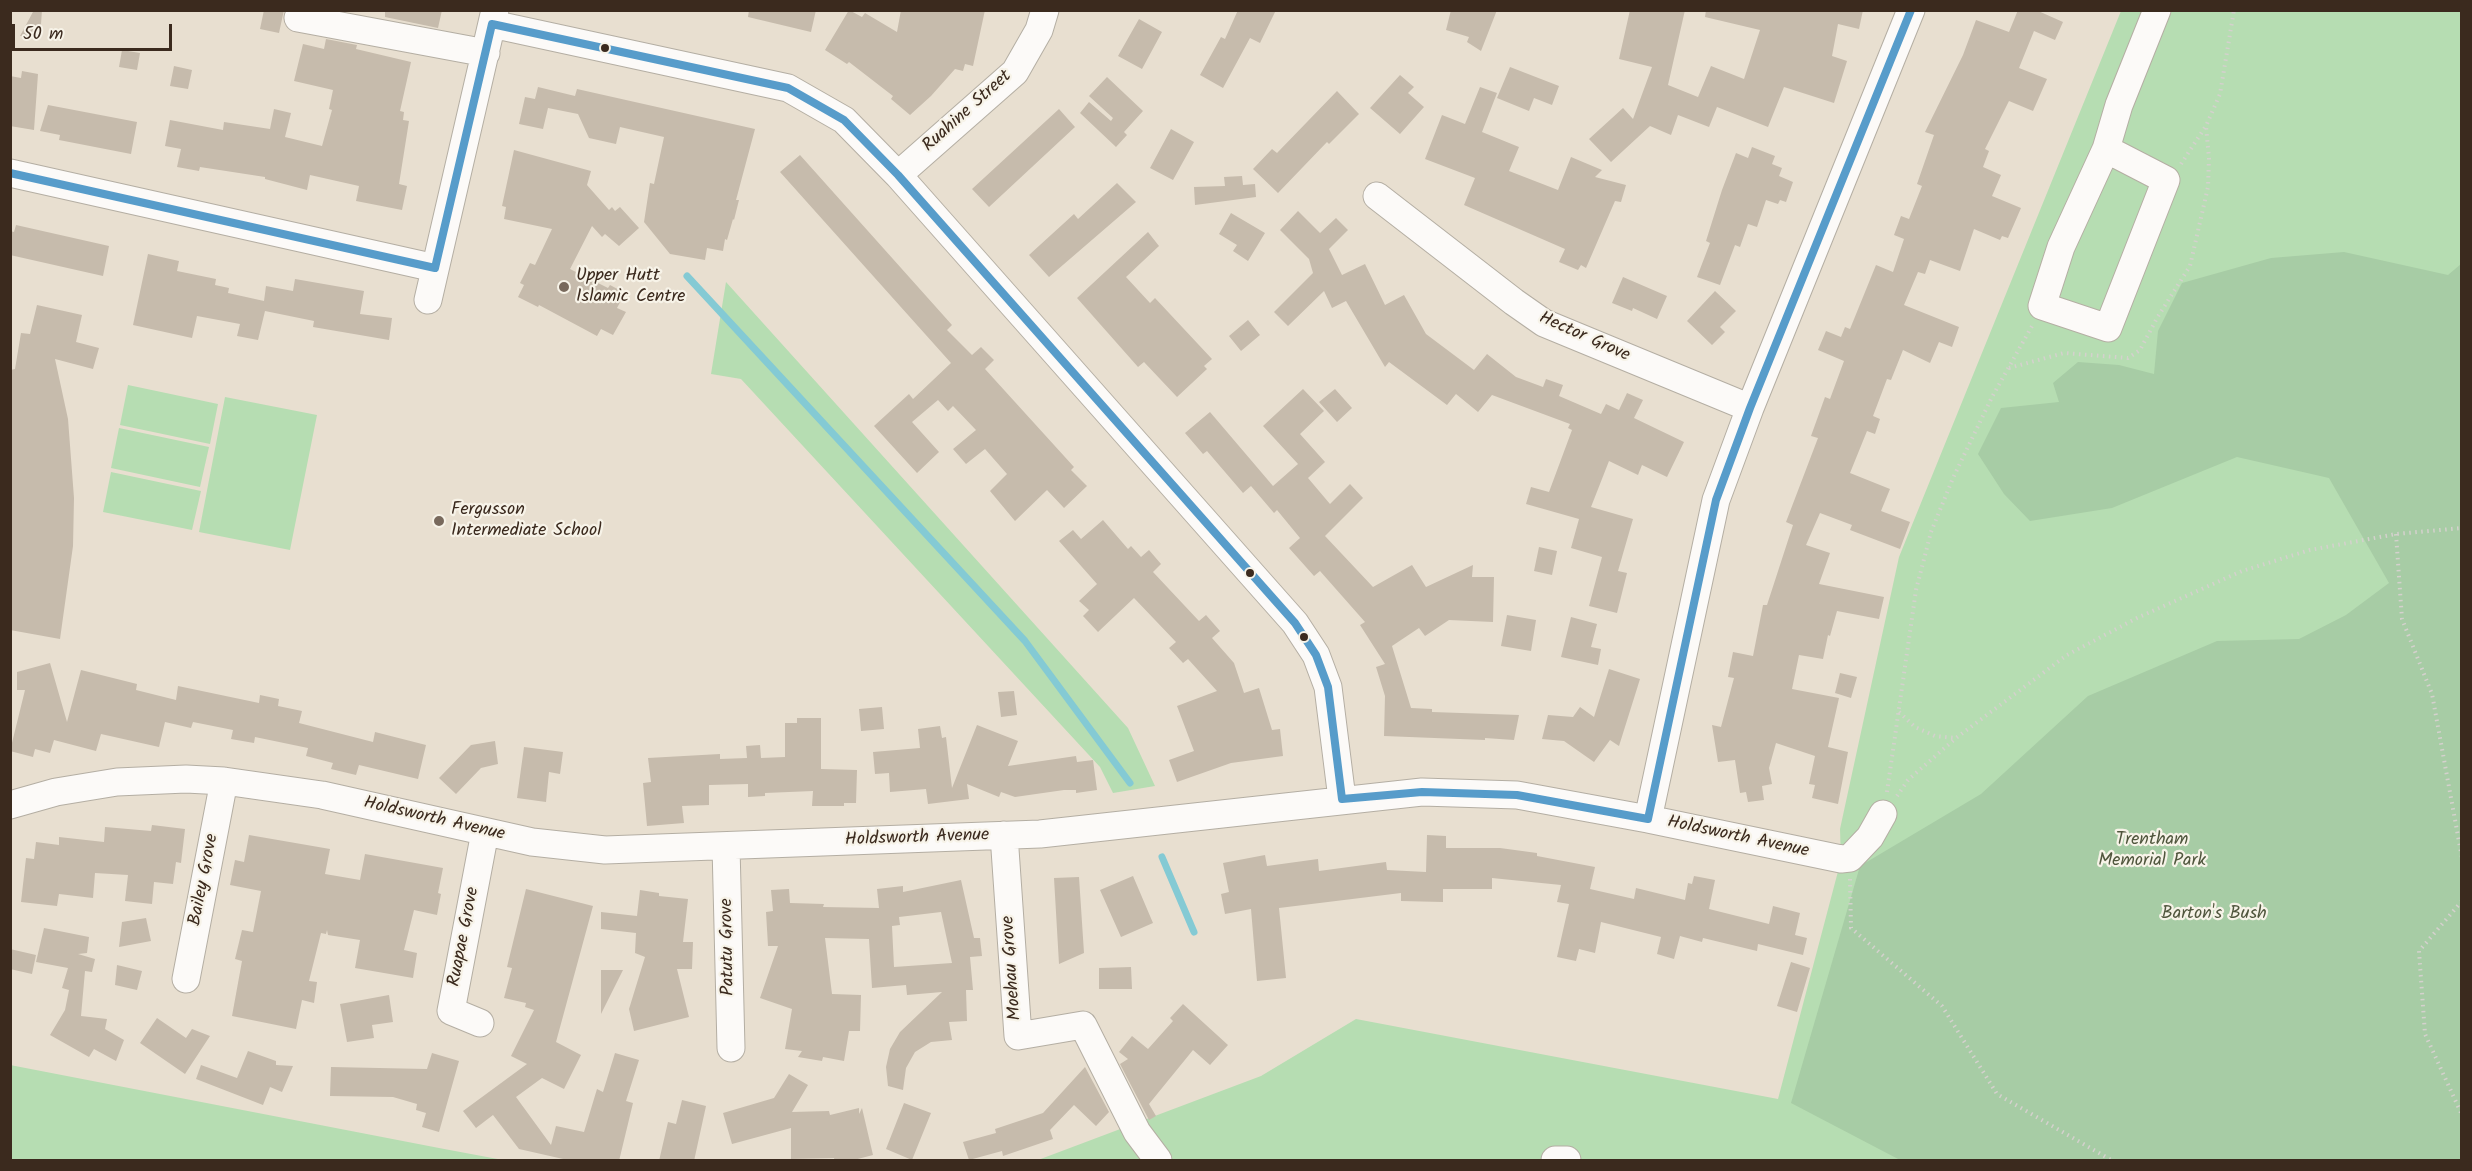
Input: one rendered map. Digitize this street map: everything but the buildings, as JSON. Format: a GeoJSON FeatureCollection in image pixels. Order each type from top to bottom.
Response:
{"type":"FeatureCollection","features":[{"type":"Feature","properties":{"kind":"street","name":"Ruahine Street"},"geometry":{"type":"LineString","coordinates":[[898,175],[1015,72],[1040,30],[1045,10]]}},
{"type":"Feature","properties":{"kind":"street"},"geometry":{"type":"LineString","coordinates":[[1648,819],[1716,500],[1750,408],[1911,10]]}},
{"type":"Feature","properties":{"kind":"street"},"geometry":{"type":"LineString","coordinates":[[2106,150],[2166,180],[2108,328],[2042,306],[2061,248],[2106,150],[2120,105],[2157,10]]}},
{"type":"Feature","properties":{"kind":"street"},"geometry":{"type":"LineString","coordinates":[[428,300],[494,17],[788,88],[844,120],[898,175],[1300,630],[1316,655],[1328,687],[1342,799]]}},
{"type":"Feature","properties":{"kind":"street"},"geometry":{"type":"LineString","coordinates":[[298,18],[486,53]]}},
{"type":"Feature","properties":{"kind":"street"},"geometry":{"type":"LineString","coordinates":[[10,173],[435,268]]}},
{"type":"Feature","properties":{"kind":"street","name":"Hector Grove"},"geometry":{"type":"LineString","coordinates":[[1377,196],[1514,303],[1544,322],[1750,408]]}},
{"type":"Feature","properties":{"kind":"street","name":"Holdsworth Avenue"},"geometry":{"type":"LineString","coordinates":[[10,805],[56,792],[117,782],[186,779],[224,781],[322,795],[532,842],[605,850],[1079,831],[1342,799],[1422,792],[1518,795],[1837,857]]}},
{"type":"Feature","properties":{"kind":"street","name":"Bailey Grove"},"geometry":{"type":"LineString","coordinates":[[186,979],[224,781]]}},
{"type":"Feature","properties":{"kind":"street"},"geometry":{"type":"LineString","coordinates":[[1837,857],[1870,837],[1883,814]]}},
{"type":"Feature","properties":{"kind":"street","name":"Ruapae Grove"},"geometry":{"type":"LineString","coordinates":[[480,1023],[451,1011],[485,832]]}},
{"type":"Feature","properties":{"kind":"street","name":"Moehau Grove"},"geometry":{"type":"LineString","coordinates":[[1004,835],[1018,1036],[1083,1025],[1137,1132],[1158,1161]]}},
{"type":"Feature","properties":{"kind":"street","name":"Patutu Grove"},"geometry":{"type":"LineString","coordinates":[[726,846],[731,1048]]}},
{"type":"Feature","properties":{"kind":"street"},"geometry":{"type":"LineString","coordinates":[[1555,1161],[1567,1161]]}},
{"type":"Feature","properties":{"kind":"path"},"geometry":{"type":"LineString","coordinates":[[2166,180],[2180,165],[2205,126],[2220,94],[2226,45],[2234,10]]}},
{"type":"Feature","properties":{"kind":"path"},"geometry":{"type":"LineString","coordinates":[[1883,814],[1916,590],[1931,532],[1953,478],[1992,397],[2042,306]]}},
{"type":"Feature","properties":{"kind":"path"},"geometry":{"type":"LineString","coordinates":[[1883,814],[1908,780],[1956,738],[2067,655],[2137,618],[2242,571],[2310,550],[2396,534],[2462,528]]}},
{"type":"Feature","properties":{"kind":"path"},"geometry":{"type":"LineString","coordinates":[[2396,534],[2402,619],[2432,694],[2462,858]]}},
{"type":"Feature","properties":{"kind":"path"},"geometry":{"type":"LineString","coordinates":[[1898,712],[1915,727],[1925,732],[1935,736],[1956,738]]}},
{"type":"Feature","properties":{"kind":"path"},"geometry":{"type":"LineString","coordinates":[[1837,857],[1851,928],[1942,1006],[1996,1094],[2111,1161]]}},
{"type":"Feature","properties":{"kind":"path"},"geometry":{"type":"LineString","coordinates":[[2462,901],[2419,951],[2425,1034],[2462,1115]]}},
{"type":"Feature","properties":{"kind":"green space","name":"Trentham Memorial Park"},"geometry":{"type":"Polygon","coordinates":[[[2121,11],[2461,11],[2461,1160],[1038,1160],[1261,1076],[1356,1019],[1778,1099],[1841,860],[1840,829],[1899,557],[2121,11]]]}},
{"type":"Feature","properties":{"kind":"green space","name":"Barton's Bush"},"geometry":{"type":"Polygon","coordinates":[[[2344,252],[2448,275],[2461,264],[2461,1160],[1900,1160],[1791,1103],[1860,866],[1981,794],[2088,696],[2217,641],[2299,639],[2346,615],[2389,583],[2329,478],[2237,457],[2112,508],[2030,521],[2004,494],[1978,454],[2001,408],[2059,402],[2053,383],[2078,362],[2119,365],[2154,374],[2158,331],[2182,283],[2271,258],[2344,252]]]}},
{"type":"Feature","properties":{"kind":"green space"},"geometry":{"type":"Polygon","coordinates":[[[726,282],[1128,728],[1155,786],[1113,793],[1100,767],[741,379],[711,374],[726,282]]]}},
{"type":"Feature","properties":{"kind":"green space"},"geometry":{"type":"Polygon","coordinates":[[[128,385],[218,404],[210,444],[120,425],[128,385]]]}},
{"type":"Feature","properties":{"kind":"green space"},"geometry":{"type":"Polygon","coordinates":[[[225,397],[317,415],[290,550],[199,532],[225,397]]]}},
{"type":"Feature","properties":{"kind":"green space"},"geometry":{"type":"Polygon","coordinates":[[[119,428],[209,447],[200,487],[111,468],[119,428]]]}},
{"type":"Feature","properties":{"kind":"green space"},"geometry":{"type":"Polygon","coordinates":[[[111,472],[201,491],[192,530],[103,512],[111,472]]]}},
{"type":"Feature","properties":{"kind":"green space"},"geometry":{"type":"Polygon","coordinates":[[[10,1065],[439,1148],[503,1160],[11,1160],[10,1065]]]}},
{"type":"Feature","properties":{"kind":"waterway"},"geometry":{"type":"LineString","coordinates":[[687,276],[1025,641],[1130,783]]}},
{"type":"Feature","properties":{"kind":"waterway"},"geometry":{"type":"LineString","coordinates":[[1162,857],[1194,932]]}},
{"type":"Feature","properties":{"kind":"transit line"},"geometry":{"type":"LineString","coordinates":[[1648,819],[1716,500],[1750,408],[1911,10]]}},
{"type":"Feature","properties":{"kind":"transit line"},"geometry":{"type":"LineString","coordinates":[[492,24],[788,88],[844,120],[898,175],[1295,623],[1316,655],[1328,687],[1342,799]]}},
{"type":"Feature","properties":{"kind":"transit line"},"geometry":{"type":"LineString","coordinates":[[435,268],[492,24]]}},
{"type":"Feature","properties":{"kind":"transit line"},"geometry":{"type":"LineString","coordinates":[[10,173],[435,268]]}},
{"type":"Feature","properties":{"kind":"transit line"},"geometry":{"type":"LineString","coordinates":[[1342,799],[1422,792],[1517,795],[1648,819]]}},
{"type":"Feature","properties":{"kind":"place","name":"Upper Hutt Islamic Centre"},"geometry":{"type":"Point","coordinates":[564,287]}},
{"type":"Feature","properties":{"kind":"place","name":"Fergusson Intermediate School"},"geometry":{"type":"Point","coordinates":[439,521]}}]}
